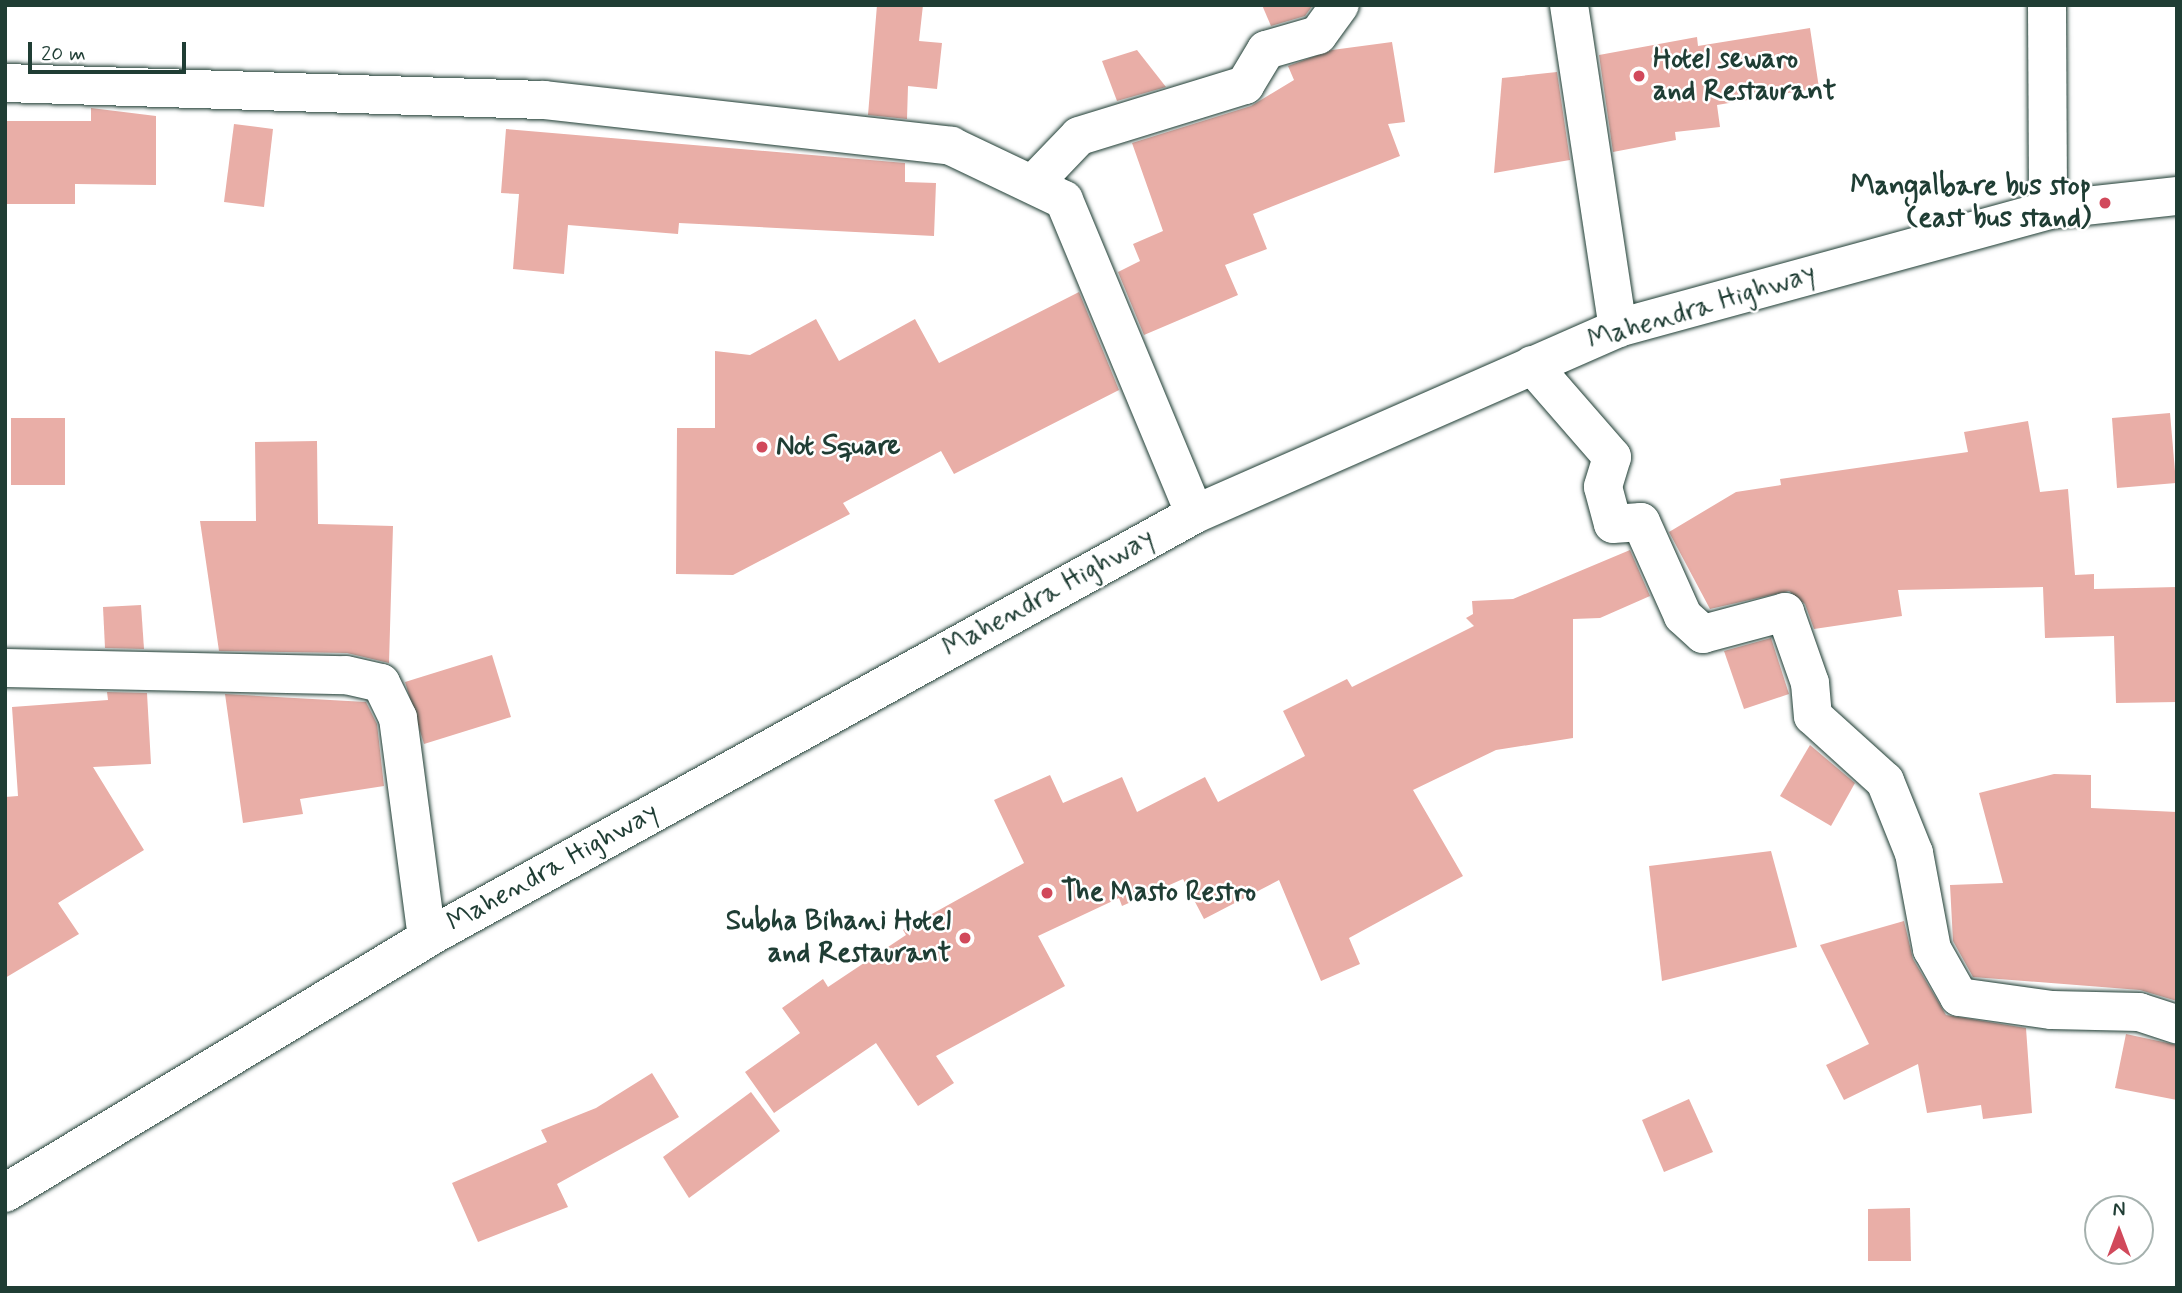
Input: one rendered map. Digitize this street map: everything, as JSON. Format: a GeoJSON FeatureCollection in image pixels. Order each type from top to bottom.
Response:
{"type":"FeatureCollection","features":[{"type":"Feature","properties":{"kind":"main road"},"geometry":{"type":"LineString","coordinates":[[1033,184],[1080,136],[1245,85],[1266,50],[1318,35],[1340,5]]}},
{"type":"Feature","properties":{"kind":"main road"},"geometry":{"type":"LineString","coordinates":[[1569,5],[1618,328]]}},
{"type":"Feature","properties":{"kind":"main road"},"geometry":{"type":"LineString","coordinates":[[2047,5],[2048,210]]}},
{"type":"Feature","properties":{"kind":"main road"},"geometry":{"type":"LineString","coordinates":[[5,83],[544,100],[951,146],[1064,200],[1195,514]]}},
{"type":"Feature","properties":{"kind":"main road","name":"Mahendra Highway"},"geometry":{"type":"LineString","coordinates":[[5,1193],[427,938],[1195,514],[1618,328],[2048,210],[2177,196]]}},
{"type":"Feature","properties":{"kind":"main road"},"geometry":{"type":"LineString","coordinates":[[1532,365],[1612,457],[1603,487],[1613,524],[1641,522],[1683,616],[1703,634],[1785,612],[1810,683],[1813,716],[1885,781],[1914,853],[1932,949],[1959,997],[2052,1010],[2139,1012],[2177,1024]]}},
{"type":"Feature","properties":{"kind":"main road"},"geometry":{"type":"LineString","coordinates":[[5,668],[346,675],[382,683],[398,718],[427,938]]}},
{"type":"Feature","properties":{"kind":"building"},"geometry":{"type":"Polygon","coordinates":[[[877,5],[923,5],[919,41],[942,43],[937,89],[908,86],[907,119],[868,115],[877,5]]]}},
{"type":"Feature","properties":{"kind":"building"},"geometry":{"type":"Polygon","coordinates":[[[1262,5],[1313,5],[1305,16],[1271,26],[1262,5]]]}},
{"type":"Feature","properties":{"kind":"building"},"geometry":{"type":"Polygon","coordinates":[[[1810,28],[1819,88],[1717,105],[1720,127],[1675,132],[1676,140],[1613,152],[1599,55],[1697,37],[1698,46],[1810,28]]]}},
{"type":"Feature","properties":{"kind":"building"},"geometry":{"type":"Polygon","coordinates":[[[1392,42],[1405,122],[1388,124],[1400,156],[1253,214],[1267,249],[1225,265],[1238,295],[1144,335],[1118,272],[1140,261],[1133,244],[1163,231],[1132,143],[1251,106],[1294,80],[1288,66],[1332,50],[1392,42]]]}},
{"type":"Feature","properties":{"kind":"building"},"geometry":{"type":"Polygon","coordinates":[[[1137,50],[1166,87],[1117,101],[1102,61],[1137,50]]]}},
{"type":"Feature","properties":{"kind":"building"},"geometry":{"type":"Polygon","coordinates":[[[1557,72],[1570,160],[1494,173],[1502,78],[1557,72]]]}},
{"type":"Feature","properties":{"kind":"building"},"geometry":{"type":"Polygon","coordinates":[[[91,108],[156,116],[156,185],[75,184],[75,204],[5,204],[5,121],[91,121],[91,108]]]}},
{"type":"Feature","properties":{"kind":"building"},"geometry":{"type":"Polygon","coordinates":[[[234,124],[273,129],[264,207],[224,202],[234,124]]]}},
{"type":"Feature","properties":{"kind":"building"},"geometry":{"type":"Polygon","coordinates":[[[506,129],[905,163],[905,182],[936,183],[934,236],[679,223],[678,234],[568,225],[564,274],[513,269],[519,194],[501,193],[506,129]]]}},
{"type":"Feature","properties":{"kind":"building"},"geometry":{"type":"Polygon","coordinates":[[[1079,292],[1119,390],[954,474],[941,451],[843,503],[850,514],[733,575],[676,574],[677,428],[715,428],[715,351],[750,355],[816,319],[839,361],[915,319],[939,363],[1079,292]]]}},
{"type":"Feature","properties":{"kind":"building"},"geometry":{"type":"Polygon","coordinates":[[[2170,413],[2176,483],[2117,488],[2112,418],[2170,413]]]}},
{"type":"Feature","properties":{"kind":"building"},"geometry":{"type":"Polygon","coordinates":[[[11,418],[65,418],[65,485],[11,485],[11,418]]]}},
{"type":"Feature","properties":{"kind":"building"},"geometry":{"type":"Polygon","coordinates":[[[2028,421],[2040,492],[2068,489],[2075,575],[2094,574],[2094,589],[2177,587],[2177,702],[2116,703],[2114,636],[2045,638],[2043,587],[1898,590],[1902,616],[1814,629],[1805,604],[1789,591],[1710,609],[1669,532],[1736,492],[1781,485],[1780,479],[1968,452],[1964,432],[2028,421]]]}},
{"type":"Feature","properties":{"kind":"building"},"geometry":{"type":"Polygon","coordinates":[[[317,441],[318,524],[393,526],[389,663],[347,653],[219,651],[200,521],[256,521],[255,442],[317,441]]]}},
{"type":"Feature","properties":{"kind":"building"},"geometry":{"type":"Polygon","coordinates":[[[1630,550],[1650,596],[1600,618],[1573,619],[1573,738],[1496,750],[1413,790],[1463,876],[1349,938],[1360,964],[1321,981],[1279,880],[1204,919],[1183,879],[1122,906],[1119,898],[1038,936],[1065,986],[936,1056],[954,1083],[918,1106],[876,1043],[774,1113],[745,1072],[800,1033],[782,1008],[823,979],[828,987],[906,935],[903,930],[1024,863],[994,800],[1050,775],[1063,803],[1122,777],[1137,812],[1205,777],[1218,802],[1305,756],[1283,711],[1347,679],[1352,687],[1474,626],[1466,618],[1473,614],[1472,601],[1513,599],[1630,550]]]}},
{"type":"Feature","properties":{"kind":"building"},"geometry":{"type":"Polygon","coordinates":[[[141,605],[144,649],[105,648],[103,607],[141,605]]]}},
{"type":"Feature","properties":{"kind":"building"},"geometry":{"type":"Polygon","coordinates":[[[1771,638],[1789,694],[1744,709],[1724,651],[1771,638]]]}},
{"type":"Feature","properties":{"kind":"building"},"geometry":{"type":"Polygon","coordinates":[[[492,655],[511,717],[424,744],[405,682],[492,655]]]}},
{"type":"Feature","properties":{"kind":"building"},"geometry":{"type":"Polygon","coordinates":[[[107,692],[147,693],[151,764],[93,767],[144,850],[58,903],[79,934],[5,978],[5,797],[18,796],[12,707],[108,700],[107,692]]]}},
{"type":"Feature","properties":{"kind":"building"},"geometry":{"type":"Polygon","coordinates":[[[225,694],[366,702],[377,724],[384,786],[300,799],[303,814],[243,823],[225,694]]]}},
{"type":"Feature","properties":{"kind":"building"},"geometry":{"type":"Polygon","coordinates":[[[1810,745],[1855,783],[1831,826],[1780,796],[1810,745]]]}},
{"type":"Feature","properties":{"kind":"building"},"geometry":{"type":"Polygon","coordinates":[[[2054,774],[2091,775],[2091,808],[2177,812],[2177,1001],[2140,990],[1973,977],[1953,941],[1950,885],[2003,883],[1979,793],[2054,774]]]}},
{"type":"Feature","properties":{"kind":"building"},"geometry":{"type":"Polygon","coordinates":[[[1771,851],[1797,947],[1662,981],[1649,866],[1771,851]]]}},
{"type":"Feature","properties":{"kind":"building"},"geometry":{"type":"Polygon","coordinates":[[[1904,921],[1913,959],[1946,1015],[2026,1028],[2032,1113],[1983,1119],[1981,1105],[1927,1113],[1918,1064],[1844,1100],[1826,1065],[1869,1044],[1820,945],[1904,921]]]}},
{"type":"Feature","properties":{"kind":"building"},"geometry":{"type":"Polygon","coordinates":[[[2126,1034],[2177,1045],[2177,1100],[2115,1088],[2126,1034]]]}},
{"type":"Feature","properties":{"kind":"building"},"geometry":{"type":"Polygon","coordinates":[[[652,1073],[679,1117],[557,1184],[568,1207],[478,1242],[452,1183],[547,1142],[541,1130],[596,1108],[652,1073]]]}},
{"type":"Feature","properties":{"kind":"building"},"geometry":{"type":"Polygon","coordinates":[[[751,1092],[780,1131],[689,1198],[663,1157],[751,1092]]]}},
{"type":"Feature","properties":{"kind":"building"},"geometry":{"type":"Polygon","coordinates":[[[1689,1099],[1713,1152],[1664,1172],[1642,1120],[1689,1099]]]}},
{"type":"Feature","properties":{"kind":"building"},"geometry":{"type":"Polygon","coordinates":[[[1910,1208],[1911,1261],[1868,1261],[1868,1209],[1910,1208]]]}},
{"type":"Feature","properties":{"kind":"place","name":"Hotel sewaro and Restaurant"},"geometry":{"type":"Point","coordinates":[1639,76]}},
{"type":"Feature","properties":{"kind":"place","name":"Mangalbare bus stop (east bus stand)"},"geometry":{"type":"Point","coordinates":[2105,203]}},
{"type":"Feature","properties":{"kind":"place","name":"Not Square"},"geometry":{"type":"Point","coordinates":[762,447]}},
{"type":"Feature","properties":{"kind":"place","name":"The Masto Restro"},"geometry":{"type":"Point","coordinates":[1047,893]}},
{"type":"Feature","properties":{"kind":"place","name":"Subha Bihani Hotel and Restaurant"},"geometry":{"type":"Point","coordinates":[965,938]}}]}
